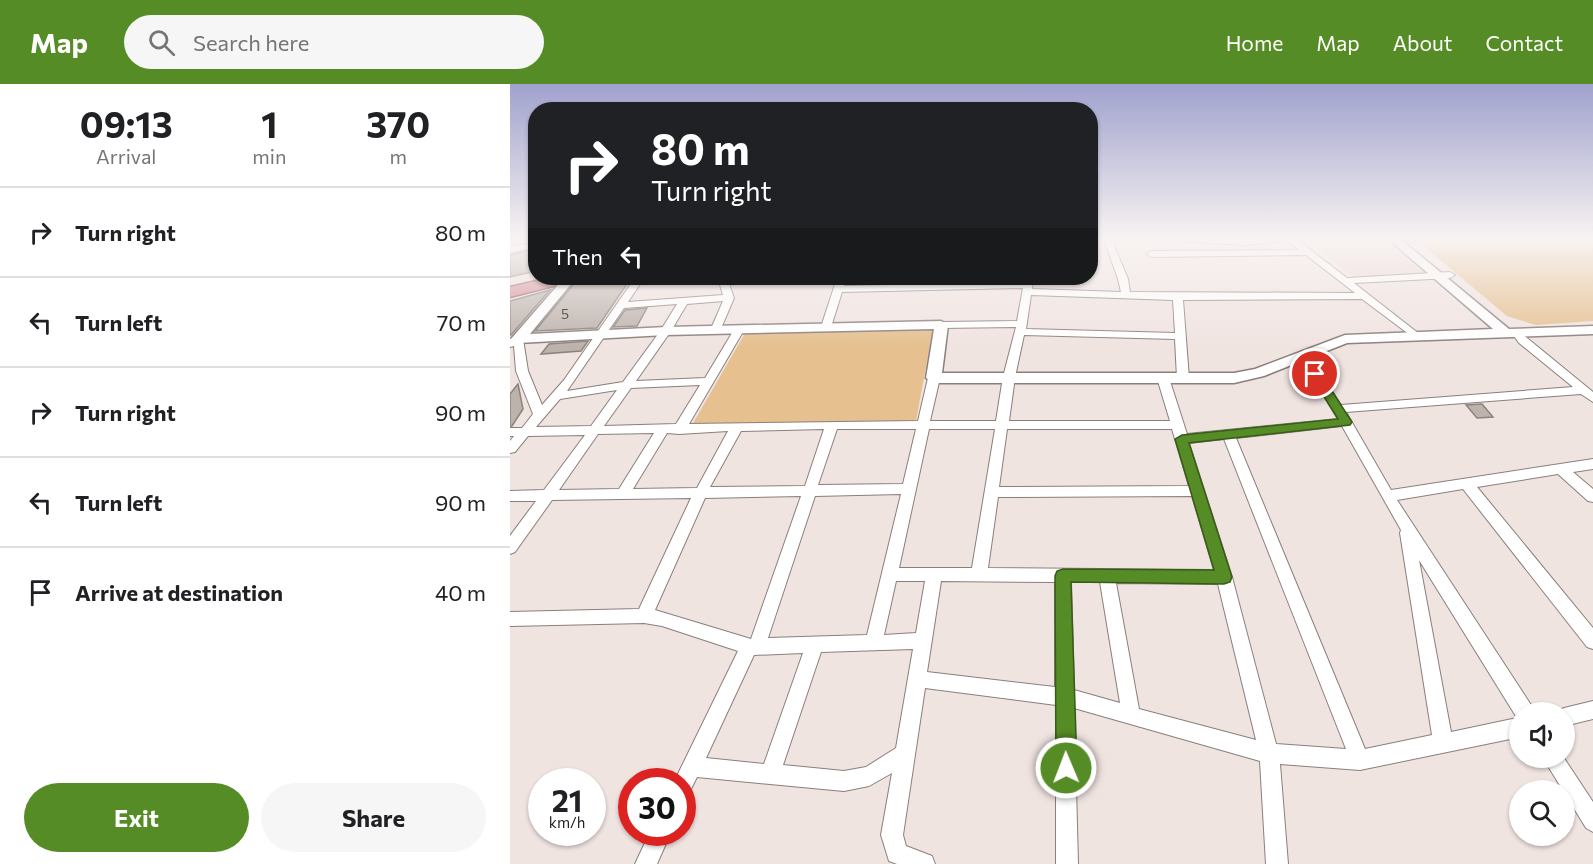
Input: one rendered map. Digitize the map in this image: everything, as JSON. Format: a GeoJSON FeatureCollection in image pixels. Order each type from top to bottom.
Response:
{"type":"FeatureCollection","features":[{"type":"Feature","properties":{"kind":"highway"},"geometry":{"type":"LineString","coordinates":[[510,286],[528,282]]}},
{"type":"Feature","properties":{"kind":"highway"},"geometry":{"type":"LineString","coordinates":[[510,292],[539,285]]}},
{"type":"Feature","properties":{"kind":"street"},"geometry":{"type":"LineString","coordinates":[[1121,274],[1126,294]]}},
{"type":"Feature","properties":{"kind":"street"},"geometry":{"type":"LineString","coordinates":[[1336,274],[1413,336]]}},
{"type":"Feature","properties":{"kind":"street"},"geometry":{"type":"LineString","coordinates":[[1344,281],[1450,275],[1514,335]]}},
{"type":"Feature","properties":{"kind":"street"},"geometry":{"type":"LineString","coordinates":[[1435,276],[1589,394]]}},
{"type":"Feature","properties":{"kind":"street"},"geometry":{"type":"LineString","coordinates":[[514,341],[562,285]]}},
{"type":"Feature","properties":{"kind":"street"},"geometry":{"type":"LineString","coordinates":[[510,449],[556,396],[634,285]]}},
{"type":"Feature","properties":{"kind":"street"},"geometry":{"type":"LineString","coordinates":[[715,331],[729,298],[725,285]]}},
{"type":"Feature","properties":{"kind":"street"},"geometry":{"type":"LineString","coordinates":[[826,327],[839,285]]}},
{"type":"Feature","properties":{"kind":"street"},"geometry":{"type":"LineString","coordinates":[[980,575],[1009,377],[1021,328],[1028,285]]}},
{"type":"Feature","properties":{"kind":"street"},"geometry":{"type":"LineString","coordinates":[[838,288],[1028,285],[1178,297],[1362,296]]}},
{"type":"Feature","properties":{"kind":"street"},"geometry":{"type":"LineString","coordinates":[[1178,297],[1183,378]]}},
{"type":"Feature","properties":{"kind":"street"},"geometry":{"type":"LineString","coordinates":[[621,304],[729,298]]}},
{"type":"Feature","properties":{"kind":"street"},"geometry":{"type":"LineString","coordinates":[[510,548],[666,332],[684,301]]}},
{"type":"Feature","properties":{"kind":"street"},"geometry":{"type":"LineString","coordinates":[[514,341],[601,334],[941,325],[1180,336]]}},
{"type":"Feature","properties":{"kind":"street"},"geometry":{"type":"LineString","coordinates":[[874,642],[934,378],[941,325]]}},
{"type":"Feature","properties":{"kind":"street"},"geometry":{"type":"LineString","coordinates":[[679,430],[739,330]]}},
{"type":"Feature","properties":{"kind":"street"},"geometry":{"type":"LineString","coordinates":[[934,378],[1247,377],[1345,339],[1514,335],[1593,330]]}},
{"type":"Feature","properties":{"kind":"street"},"geometry":{"type":"LineString","coordinates":[[514,341],[522,371],[540,415]]}},
{"type":"Feature","properties":{"kind":"street"},"geometry":{"type":"LineString","coordinates":[[1304,356],[1346,422],[1387,496],[1518,702]]}},
{"type":"Feature","properties":{"kind":"street"},"geometry":{"type":"LineString","coordinates":[[510,375],[522,371]]}},
{"type":"Feature","properties":{"kind":"street"},"geometry":{"type":"LineString","coordinates":[[1163,378],[1224,577],[1269,753],[1277,864]]}},
{"type":"Feature","properties":{"kind":"street"},"geometry":{"type":"LineString","coordinates":[[556,396],[628,385],[709,381]]}},
{"type":"Feature","properties":{"kind":"street"},"geometry":{"type":"LineString","coordinates":[[1337,409],[1589,394]]}},
{"type":"Feature","properties":{"kind":"street"},"geometry":{"type":"LineString","coordinates":[[510,432],[1003,424],[1228,434],[1346,422]]}},
{"type":"Feature","properties":{"kind":"street"},"geometry":{"type":"LineString","coordinates":[[832,426],[753,647],[692,767],[844,781],[869,776],[905,754]]}},
{"type":"Feature","properties":{"kind":"street"},"geometry":{"type":"LineString","coordinates":[[644,616],[701,492],[736,428]]}},
{"type":"Feature","properties":{"kind":"street"},"geometry":{"type":"LineString","coordinates":[[623,494],[663,429]]}},
{"type":"Feature","properties":{"kind":"street"},"geometry":{"type":"LineString","coordinates":[[1228,434],[1360,760]]}},
{"type":"Feature","properties":{"kind":"street"},"geometry":{"type":"LineString","coordinates":[[1387,496],[1593,464]]}},
{"type":"Feature","properties":{"kind":"street"},"geometry":{"type":"LineString","coordinates":[[1562,469],[1593,497]]}},
{"type":"Feature","properties":{"kind":"street"},"geometry":{"type":"LineString","coordinates":[[1467,483],[1593,640]]}},
{"type":"Feature","properties":{"kind":"street"},"geometry":{"type":"LineString","coordinates":[[510,496],[910,489]]}},
{"type":"Feature","properties":{"kind":"street"},"geometry":{"type":"LineString","coordinates":[[992,492],[1197,491]]}},
{"type":"Feature","properties":{"kind":"street"},"geometry":{"type":"LineString","coordinates":[[1405,525],[1443,743]]}},
{"type":"Feature","properties":{"kind":"street"},"geometry":{"type":"LineString","coordinates":[[890,574],[1224,577]]}},
{"type":"Feature","properties":{"kind":"street"},"geometry":{"type":"LineString","coordinates":[[924,864],[901,857],[893,841],[934,574]]}},
{"type":"Feature","properties":{"kind":"street"},"geometry":{"type":"LineString","coordinates":[[1063,576],[1067,864]]}},
{"type":"Feature","properties":{"kind":"street"},"geometry":{"type":"LineString","coordinates":[[1107,576],[1131,715]]}},
{"type":"Feature","properties":{"kind":"street"},"geometry":{"type":"LineString","coordinates":[[510,620],[644,616],[662,619],[753,647],[924,641]]}},
{"type":"Feature","properties":{"kind":"street"},"geometry":{"type":"LineString","coordinates":[[770,774],[814,644]]}},
{"type":"Feature","properties":{"kind":"street"},"geometry":{"type":"LineString","coordinates":[[918,679],[1066,697],[1269,753],[1360,760],[1509,729]]}},
{"type":"Feature","properties":{"kind":"street"},"geometry":{"type":"LineString","coordinates":[[1575,714],[1593,710]]}},
{"type":"Feature","properties":{"kind":"street"},"geometry":{"type":"LineString","coordinates":[[1559,768],[1593,821]]}},
{"type":"Feature","properties":{"kind":"street"},"geometry":{"type":"LineString","coordinates":[[646,864],[654,846]]}},
{"type":"Feature","properties":{"kind":"shaded area"},"geometry":{"type":"Polygon","coordinates":[[[1350,274],[1407,274],[1355,278],[1350,274]]]}},
{"type":"Feature","properties":{"kind":"shaded area"},"geometry":{"type":"Polygon","coordinates":[[[1457,274],[1593,274],[1593,321],[1536,325],[1507,316],[1457,274]]]}},
{"type":"Feature","properties":{"kind":"shaded area"},"geometry":{"type":"Polygon","coordinates":[[[933,329],[916,421],[692,425],[745,333],[933,329]]]}},
{"type":"Feature","properties":{"kind":"building"},"geometry":{"type":"Polygon","coordinates":[[[573,285],[626,285],[597,328],[535,331],[573,285]]]}},
{"type":"Feature","properties":{"kind":"building"},"geometry":{"type":"Polygon","coordinates":[[[550,290],[511,335],[510,335],[510,301],[550,290]]]}},
{"type":"Feature","properties":{"kind":"building"},"geometry":{"type":"Polygon","coordinates":[[[647,308],[637,326],[613,327],[625,310],[647,308]]]}},
{"type":"Feature","properties":{"kind":"building"},"geometry":{"type":"Polygon","coordinates":[[[588,341],[581,351],[541,354],[549,344],[588,341]]]}},
{"type":"Feature","properties":{"kind":"building"},"geometry":{"type":"Polygon","coordinates":[[[518,384],[523,409],[510,426],[510,394],[518,384]]]}},
{"type":"Feature","properties":{"kind":"building"},"geometry":{"type":"Polygon","coordinates":[[[1482,404],[1493,417],[1477,418],[1466,405],[1482,404]]]}},
{"type":"Feature","properties":{"kind":"route"},"geometry":{"type":"LineString","coordinates":[[1066,768],[1063,576],[1224,577],[1182,439],[1346,422],[1315,374]]}}]}
